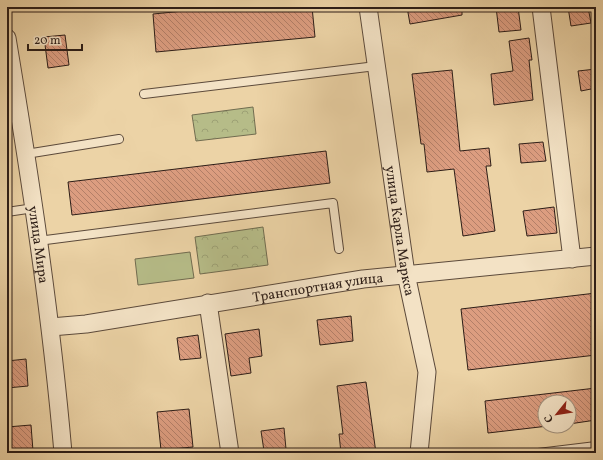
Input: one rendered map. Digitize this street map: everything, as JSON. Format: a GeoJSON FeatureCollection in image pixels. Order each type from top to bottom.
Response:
{"type":"FeatureCollection","features":[{"type":"Feature","properties":{"kind":"street","name":"улица Карла Маркса"},"geometry":{"type":"LineString","coordinates":[[368,7],[406,274],[427,372],[421,453]]}},
{"type":"Feature","properties":{"kind":"street"},"geometry":{"type":"LineString","coordinates":[[541,7],[572,259]]}},
{"type":"Feature","properties":{"kind":"street","name":"улица Мира"},"geometry":{"type":"LineString","coordinates":[[7,38],[13,109],[26,154],[51,327],[63,453]]}},
{"type":"Feature","properties":{"kind":"street","name":"Транспортная улица"},"geometry":{"type":"LineString","coordinates":[[51,327],[86,324],[363,279],[596,256]]}},
{"type":"Feature","properties":{"kind":"street"},"geometry":{"type":"LineString","coordinates":[[208,303],[230,453]]}},
{"type":"Feature","properties":{"kind":"lane"},"geometry":{"type":"LineString","coordinates":[[144,94],[376,66]]}},
{"type":"Feature","properties":{"kind":"lane"},"geometry":{"type":"LineString","coordinates":[[26,154],[118,138]]}},
{"type":"Feature","properties":{"kind":"lane"},"geometry":{"type":"LineString","coordinates":[[38,241],[333,202],[339,249]]}},
{"type":"Feature","properties":{"kind":"lane"},"geometry":{"type":"LineString","coordinates":[[7,212],[34,208]]}},
{"type":"Feature","properties":{"kind":"lane"},"geometry":{"type":"LineString","coordinates":[[538,453],[596,446]]}},
{"type":"Feature","properties":{"kind":"green space"},"geometry":{"type":"Polygon","coordinates":[[[253,107],[256,134],[196,141],[192,115],[253,107]]]}},
{"type":"Feature","properties":{"kind":"green space"},"geometry":{"type":"Polygon","coordinates":[[[263,227],[268,265],[200,274],[195,237],[263,227]]]}},
{"type":"Feature","properties":{"kind":"green space"},"geometry":{"type":"Polygon","coordinates":[[[190,252],[194,278],[138,285],[135,259],[190,252]]]}},
{"type":"Feature","properties":{"kind":"building"},"geometry":{"type":"Polygon","coordinates":[[[225,7],[312,7],[315,37],[156,52],[153,14],[225,7]]]}},
{"type":"Feature","properties":{"kind":"building"},"geometry":{"type":"Polygon","coordinates":[[[407,7],[462,7],[462,15],[410,24],[407,7]]]}},
{"type":"Feature","properties":{"kind":"building"},"geometry":{"type":"Polygon","coordinates":[[[496,7],[518,7],[521,30],[499,32],[496,7]]]}},
{"type":"Feature","properties":{"kind":"building"},"geometry":{"type":"Polygon","coordinates":[[[568,7],[588,7],[591,23],[571,26],[568,7]]]}},
{"type":"Feature","properties":{"kind":"building"},"geometry":{"type":"Polygon","coordinates":[[[65,35],[69,65],[48,68],[44,37],[65,35]]]}},
{"type":"Feature","properties":{"kind":"building"},"geometry":{"type":"Polygon","coordinates":[[[529,38],[532,60],[529,60],[533,100],[494,105],[491,74],[513,71],[509,41],[529,38]]]}},
{"type":"Feature","properties":{"kind":"building"},"geometry":{"type":"Polygon","coordinates":[[[596,69],[596,88],[581,91],[578,71],[596,69]]]}},
{"type":"Feature","properties":{"kind":"building"},"geometry":{"type":"Polygon","coordinates":[[[452,70],[460,151],[489,148],[491,166],[486,166],[495,231],[463,236],[454,169],[427,172],[424,144],[421,144],[412,74],[452,70]]]}},
{"type":"Feature","properties":{"kind":"building"},"geometry":{"type":"Polygon","coordinates":[[[543,142],[546,161],[521,163],[519,144],[543,142]]]}},
{"type":"Feature","properties":{"kind":"building"},"geometry":{"type":"Polygon","coordinates":[[[326,151],[330,183],[72,215],[68,182],[326,151]]]}},
{"type":"Feature","properties":{"kind":"building"},"geometry":{"type":"Polygon","coordinates":[[[554,207],[557,233],[527,236],[523,211],[554,207]]]}},
{"type":"Feature","properties":{"kind":"building"},"geometry":{"type":"Polygon","coordinates":[[[596,293],[596,355],[468,370],[461,309],[596,293]]]}},
{"type":"Feature","properties":{"kind":"building"},"geometry":{"type":"Polygon","coordinates":[[[351,316],[353,341],[320,345],[317,320],[351,316]]]}},
{"type":"Feature","properties":{"kind":"building"},"geometry":{"type":"Polygon","coordinates":[[[259,329],[262,356],[249,358],[251,373],[231,376],[225,334],[259,329]]]}},
{"type":"Feature","properties":{"kind":"building"},"geometry":{"type":"Polygon","coordinates":[[[198,335],[201,358],[180,360],[177,338],[198,335]]]}},
{"type":"Feature","properties":{"kind":"building"},"geometry":{"type":"Polygon","coordinates":[[[26,359],[28,386],[7,388],[7,361],[26,359]]]}},
{"type":"Feature","properties":{"kind":"building"},"geometry":{"type":"Polygon","coordinates":[[[366,382],[376,453],[341,453],[339,434],[343,434],[337,386],[366,382]]]}},
{"type":"Feature","properties":{"kind":"building"},"geometry":{"type":"Polygon","coordinates":[[[596,388],[596,420],[577,423],[577,394],[545,394],[596,388]]]}},
{"type":"Feature","properties":{"kind":"building"},"geometry":{"type":"Polygon","coordinates":[[[537,395],[537,427],[488,433],[485,401],[537,395]]]}},
{"type":"Feature","properties":{"kind":"building"},"geometry":{"type":"Polygon","coordinates":[[[189,409],[193,447],[161,450],[157,412],[189,409]]]}},
{"type":"Feature","properties":{"kind":"building"},"geometry":{"type":"Polygon","coordinates":[[[31,425],[33,451],[9,453],[7,427],[31,425]]]}},
{"type":"Feature","properties":{"kind":"building"},"geometry":{"type":"Polygon","coordinates":[[[284,428],[286,449],[264,451],[261,431],[284,428]]]}}]}
